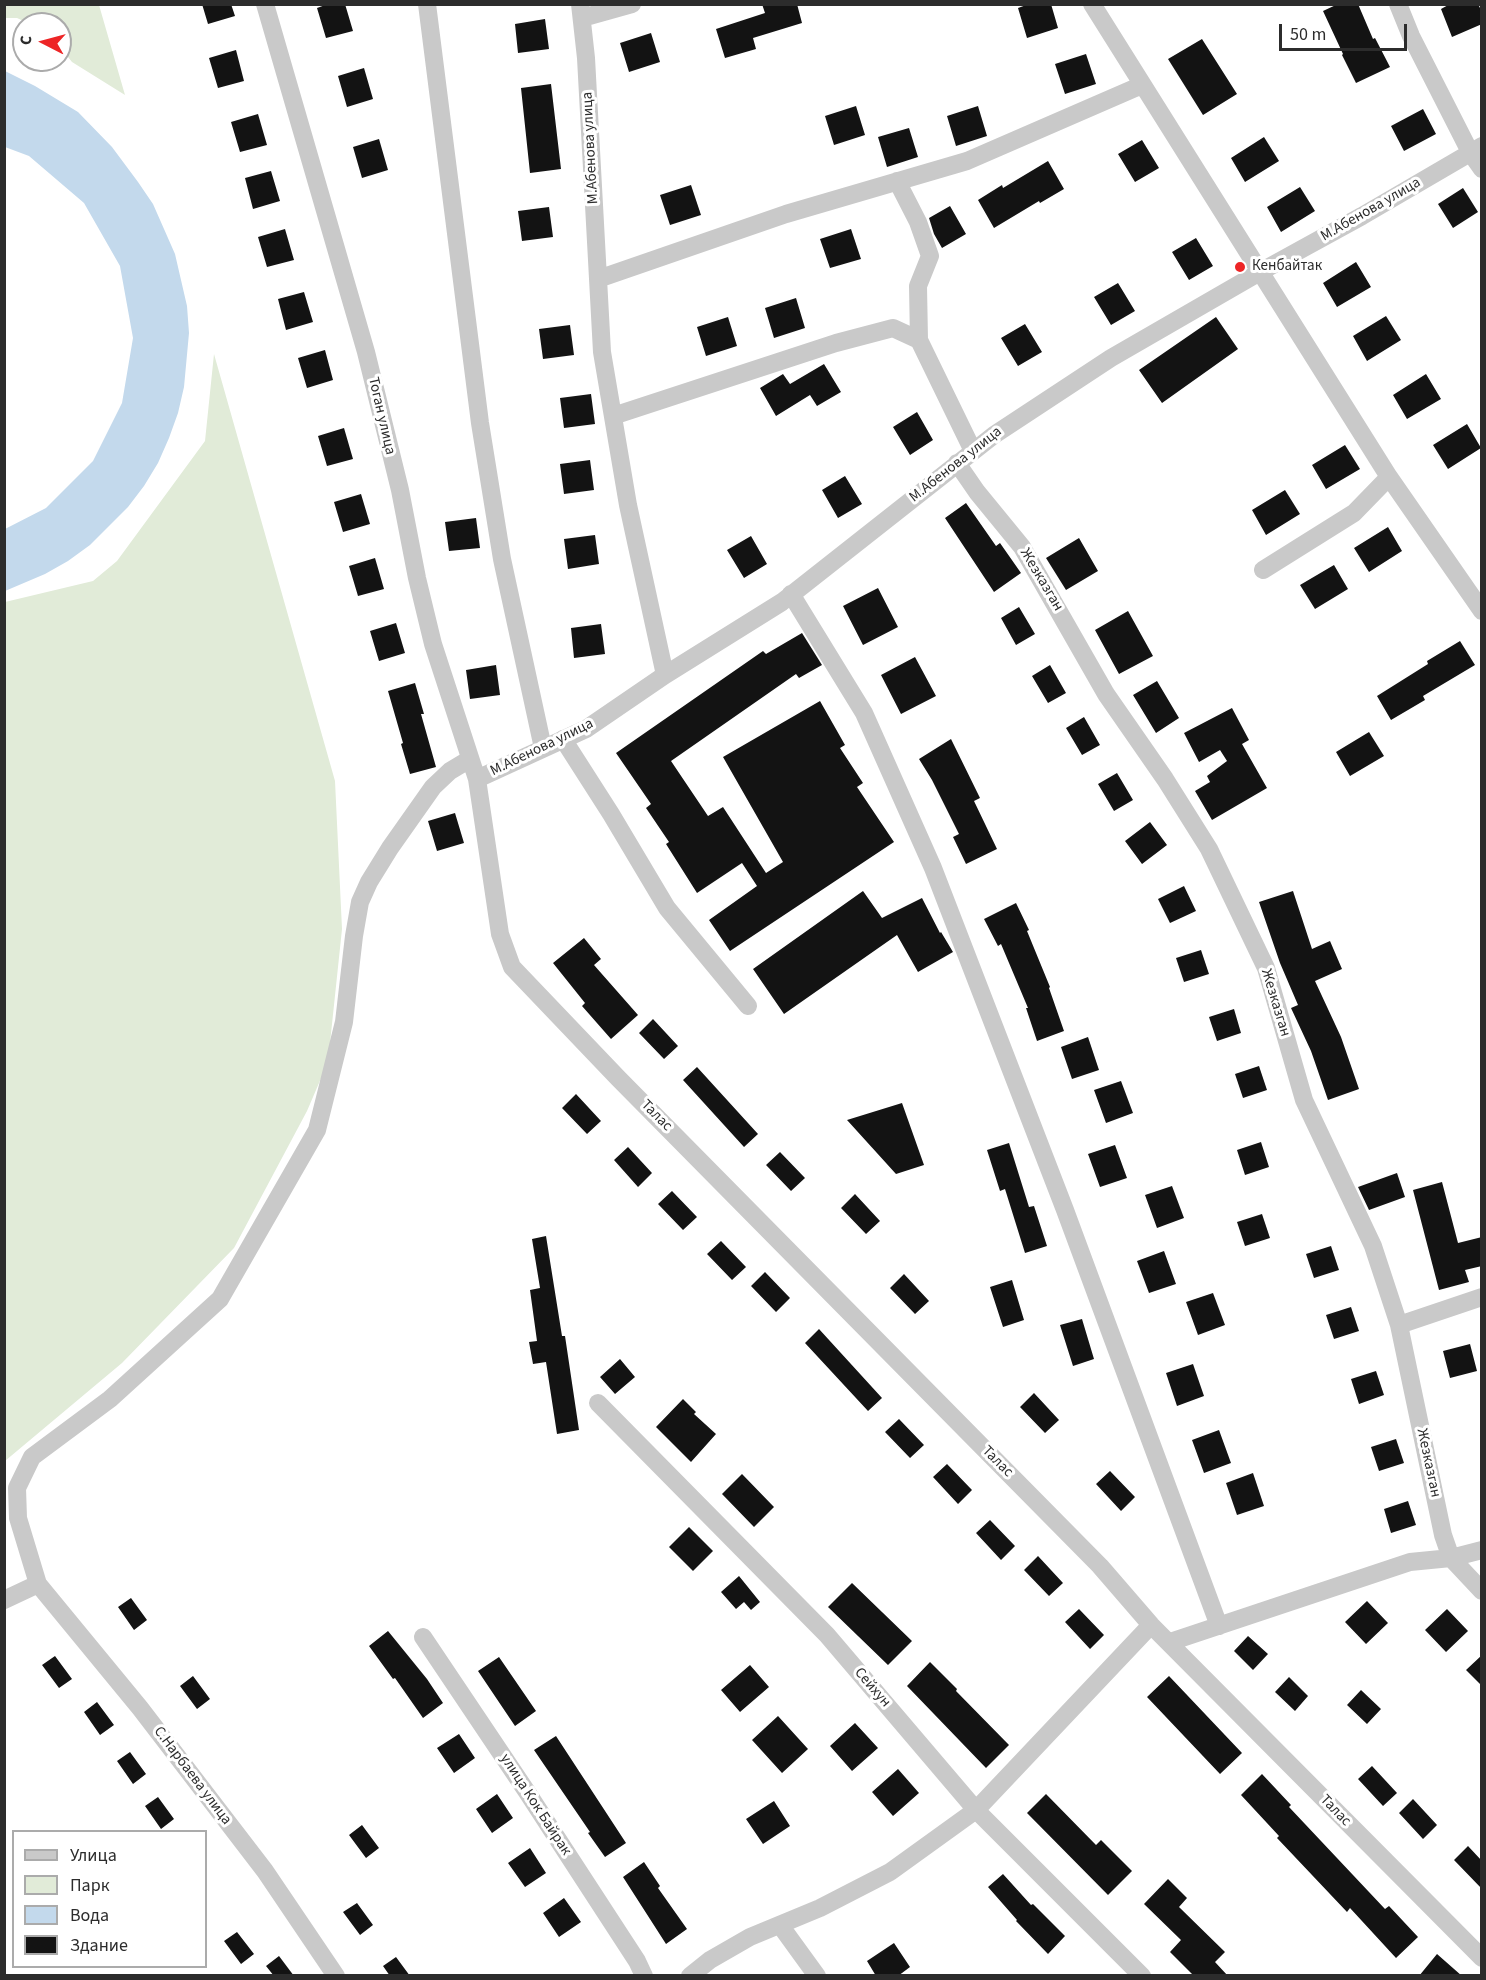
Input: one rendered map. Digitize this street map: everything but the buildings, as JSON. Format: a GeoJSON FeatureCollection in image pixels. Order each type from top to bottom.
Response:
{"type":"FeatureCollection","features":[{"type":"Feature","properties":{"kind":"street","name":"Тоган улица"},"geometry":{"type":"LineString","coordinates":[[265,4],[366,352],[400,490],[430,633],[477,779],[500,934],[512,967]]}},
{"type":"Feature","properties":{"kind":"street"},"geometry":{"type":"LineString","coordinates":[[427,4],[480,423],[502,559],[543,748]]}},
{"type":"Feature","properties":{"kind":"street","name":"М.Абенова улица"},"geometry":{"type":"LineString","coordinates":[[632,4],[581,11],[587,70],[602,352],[628,505],[665,675]]}},
{"type":"Feature","properties":{"kind":"street"},"geometry":{"type":"LineString","coordinates":[[1092,4],[1389,477],[1482,611]]}},
{"type":"Feature","properties":{"kind":"street"},"geometry":{"type":"LineString","coordinates":[[1398,4],[1411,36],[1476,149],[1482,170]]}},
{"type":"Feature","properties":{"kind":"street"},"geometry":{"type":"LineString","coordinates":[[598,279],[786,214],[966,161],[1142,85]]}},
{"type":"Feature","properties":{"kind":"street","name":"М.Абенова улица"},"geometry":{"type":"LineString","coordinates":[[477,779],[586,729],[791,594],[994,435],[1111,358],[1476,149]]}},
{"type":"Feature","properties":{"kind":"street"},"geometry":{"type":"LineString","coordinates":[[897,181],[918,222],[930,256],[918,286],[919,340],[974,451]]}},
{"type":"Feature","properties":{"kind":"street"},"geometry":{"type":"LineString","coordinates":[[613,416],[836,343],[893,328],[919,340]]}},
{"type":"Feature","properties":{"kind":"street","name":"Жезказган"},"geometry":{"type":"LineString","coordinates":[[957,464],[1022,547],[1106,694],[1165,779],[1209,849],[1266,968],[1304,1100],[1373,1246],[1400,1325],[1443,1535],[1451,1558],[1482,1591]]}},
{"type":"Feature","properties":{"kind":"street"},"geometry":{"type":"LineString","coordinates":[[1263,570],[1354,513],[1389,477]]}},
{"type":"Feature","properties":{"kind":"street"},"geometry":{"type":"LineString","coordinates":[[791,594],[864,713],[933,868],[1065,1210],[1219,1626]]}},
{"type":"Feature","properties":{"kind":"street"},"geometry":{"type":"LineString","coordinates":[[563,739],[611,813],[667,908],[748,1006]]}},
{"type":"Feature","properties":{"kind":"street"},"geometry":{"type":"LineString","coordinates":[[4,1600],[38,1584],[18,1518],[17,1488],[32,1457],[110,1400],[220,1299],[316,1130],[344,1022],[360,902],[369,882],[390,848],[432,788],[450,771],[470,759]]}},
{"type":"Feature","properties":{"kind":"street","name":"Талас"},"geometry":{"type":"LineString","coordinates":[[512,967],[618,1078],[1100,1566],[1151,1625],[1482,1958]]}},
{"type":"Feature","properties":{"kind":"street"},"geometry":{"type":"LineString","coordinates":[[1400,1325],[1482,1297]]}},
{"type":"Feature","properties":{"kind":"street","name":"Сейхун"},"geometry":{"type":"LineString","coordinates":[[598,1403],[827,1635],[976,1810],[1142,1976]]}},
{"type":"Feature","properties":{"kind":"street"},"geometry":{"type":"LineString","coordinates":[[1170,1642],[1410,1562],[1451,1558],[1482,1550]]}},
{"type":"Feature","properties":{"kind":"street","name":"С.Нарбаева улица"},"geometry":{"type":"LineString","coordinates":[[38,1584],[140,1708],[265,1871],[336,1976]]}},
{"type":"Feature","properties":{"kind":"street"},"geometry":{"type":"LineString","coordinates":[[690,1976],[710,1960],[750,1937],[848,1895],[890,1872],[976,1810],[1151,1625]]}},
{"type":"Feature","properties":{"kind":"street","name":"улица Кок Байрак"},"geometry":{"type":"LineString","coordinates":[[423,1637],[637,1961],[644,1976]]}},
{"type":"Feature","properties":{"kind":"street"},"geometry":{"type":"LineString","coordinates":[[780,1925],[817,1976]]}},
{"type":"Feature","properties":{"kind":"green space"},"geometry":{"type":"Polygon","coordinates":[[[5,4],[99,5],[125,95],[72,62],[72,12],[12,12],[12,18],[5,18],[5,4]]]}},
{"type":"Feature","properties":{"kind":"green space"},"geometry":{"type":"Polygon","coordinates":[[[214,354],[335,781],[342,929],[328,1062],[307,1111],[234,1248],[122,1363],[5,1461],[5,602],[93,581],[117,561],[205,441],[214,354]]]}},
{"type":"Feature","properties":{"kind":"water"},"geometry":{"type":"Polygon","coordinates":[[[5,71],[78,112],[112,147],[138,182],[153,204],[175,254],[187,306],[189,333],[184,387],[178,413],[158,463],[144,486],[128,507],[90,545],[45,574],[5,591],[5,529],[46,508],[93,461],[122,403],[133,338],[120,266],[84,203],[29,156],[5,147],[5,71]]]}},
{"type":"Feature","properties":{"kind":"place","name":"Кенбайтак"},"geometry":{"type":"Point","coordinates":[1240,267]}}]}
